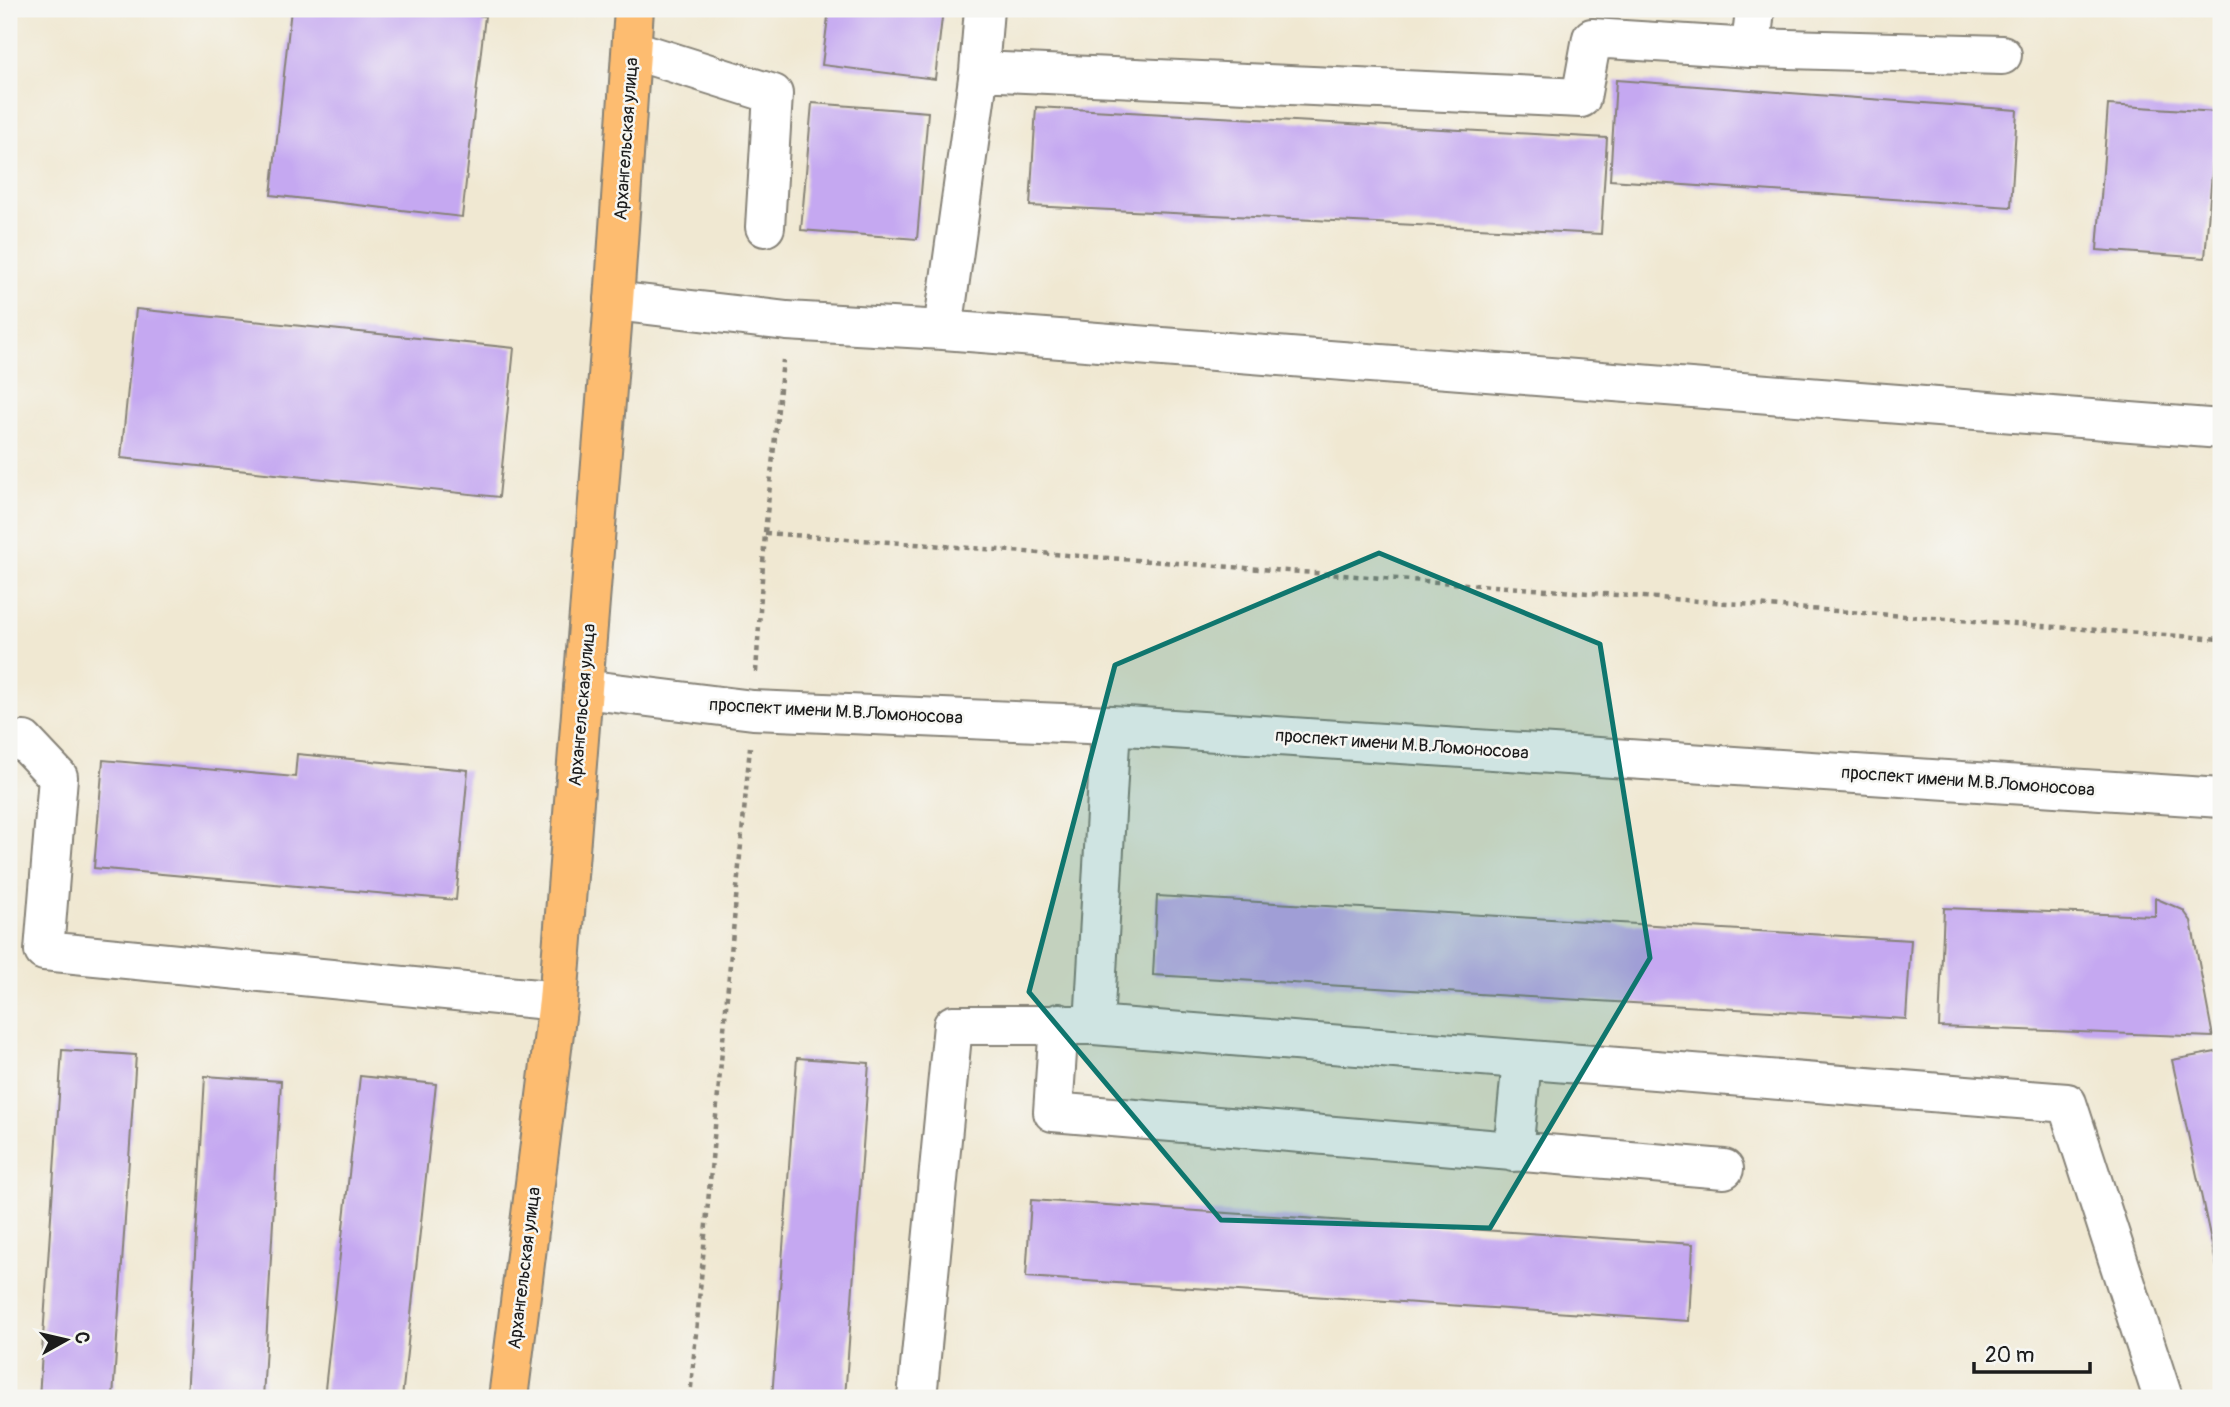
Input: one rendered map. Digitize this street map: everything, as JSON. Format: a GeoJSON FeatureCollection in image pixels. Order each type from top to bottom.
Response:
{"type":"FeatureCollection","features":[{"type":"Feature","properties":{"kind":"main road","name":"Архангельская улица"},"geometry":{"type":"LineString","coordinates":[[508,1398],[558,1001],[614,301],[634,9]]}},
{"type":"Feature","properties":{"kind":"street"},"geometry":{"type":"LineString","coordinates":[[943,330],[979,71],[984,9]]}},
{"type":"Feature","properties":{"kind":"street"},"geometry":{"type":"LineString","coordinates":[[1751,48],[1755,9]]}},
{"type":"Feature","properties":{"kind":"street"},"geometry":{"type":"LineString","coordinates":[[979,71],[1581,98],[1592,38],[1751,48],[2002,55]]}},
{"type":"Feature","properties":{"kind":"street"},"geometry":{"type":"LineString","coordinates":[[633,50],[773,94],[765,227]]}},
{"type":"Feature","properties":{"kind":"street"},"geometry":{"type":"LineString","coordinates":[[614,301],[787,321],[943,330],[2221,429]]}},
{"type":"Feature","properties":{"kind":"street","name":"проспект имени М.В.Ломоносова"},"geometry":{"type":"LineString","coordinates":[[583,689],[753,710],[1111,725],[2221,798]]}},
{"type":"Feature","properties":{"kind":"street"},"geometry":{"type":"LineString","coordinates":[[1111,725],[1076,1024],[1052,1112],[1724,1170]]}},
{"type":"Feature","properties":{"kind":"street"},"geometry":{"type":"LineString","coordinates":[[9,741],[24,741],[58,777],[44,951],[558,1001]]}},
{"type":"Feature","properties":{"kind":"street"},"geometry":{"type":"LineString","coordinates":[[917,1398],[953,1025],[1076,1024],[2067,1103],[2163,1398]]}},
{"type":"Feature","properties":{"kind":"street"},"geometry":{"type":"LineString","coordinates":[[1513,1152],[1522,1060]]}},
{"type":"Feature","properties":{"kind":"path"},"geometry":{"type":"LineString","coordinates":[[690,1398],[753,710],[765,533],[787,321]]}},
{"type":"Feature","properties":{"kind":"path"},"geometry":{"type":"LineString","coordinates":[[765,533],[2221,639]]}},
{"type":"Feature","properties":{"kind":"highlighted area"},"geometry":{"type":"Polygon","coordinates":[[[1379,553],[1600,644],[1650,958],[1490,1228],[1221,1220],[1029,992],[1115,665],[1379,553]]]}},
{"type":"Feature","properties":{"kind":"building"},"geometry":{"type":"Polygon","coordinates":[[[291,9],[421,9],[485,16],[462,217],[271,195],[291,9]]]}},
{"type":"Feature","properties":{"kind":"building"},"geometry":{"type":"Polygon","coordinates":[[[829,9],[943,9],[935,79],[822,65],[829,9]]]}},
{"type":"Feature","properties":{"kind":"building"},"geometry":{"type":"Polygon","coordinates":[[[1616,80],[2017,110],[2011,207],[1610,180],[1616,80]]]}},
{"type":"Feature","properties":{"kind":"building"},"geometry":{"type":"Polygon","coordinates":[[[812,103],[928,112],[917,239],[801,230],[812,103]]]}},
{"type":"Feature","properties":{"kind":"building"},"geometry":{"type":"Polygon","coordinates":[[[2108,105],[2217,112],[2205,258],[2097,250],[2108,105]]]}},
{"type":"Feature","properties":{"kind":"building"},"geometry":{"type":"Polygon","coordinates":[[[1036,107],[1607,138],[1601,234],[1030,206],[1036,107]]]}},
{"type":"Feature","properties":{"kind":"building"},"geometry":{"type":"Polygon","coordinates":[[[136,309],[514,348],[499,497],[121,458],[136,309]]]}},
{"type":"Feature","properties":{"kind":"building"},"geometry":{"type":"Polygon","coordinates":[[[297,754],[468,770],[456,900],[94,868],[103,760],[295,777],[297,754]]]}},
{"type":"Feature","properties":{"kind":"building"},"geometry":{"type":"Polygon","coordinates":[[[1157,896],[1911,940],[1906,1019],[1153,975],[1157,896]]]}},
{"type":"Feature","properties":{"kind":"building"},"geometry":{"type":"Polygon","coordinates":[[[2155,898],[2183,910],[2191,921],[2213,1037],[1939,1027],[1944,908],[2155,916],[2155,898]]]}},
{"type":"Feature","properties":{"kind":"building"},"geometry":{"type":"Polygon","coordinates":[[[62,1050],[136,1055],[113,1398],[39,1398],[62,1050]]]}},
{"type":"Feature","properties":{"kind":"building"},"geometry":{"type":"Polygon","coordinates":[[[2221,1051],[2221,1282],[2220,1282],[2172,1060],[2221,1051]]]}},
{"type":"Feature","properties":{"kind":"building"},"geometry":{"type":"Polygon","coordinates":[[[797,1058],[869,1063],[845,1398],[772,1398],[797,1058]]]}},
{"type":"Feature","properties":{"kind":"building"},"geometry":{"type":"Polygon","coordinates":[[[205,1076],[281,1081],[263,1398],[187,1398],[205,1076]]]}},
{"type":"Feature","properties":{"kind":"building"},"geometry":{"type":"Polygon","coordinates":[[[360,1076],[436,1084],[402,1398],[324,1398],[360,1076]]]}},
{"type":"Feature","properties":{"kind":"building"},"geometry":{"type":"Polygon","coordinates":[[[1031,1200],[1693,1244],[1689,1321],[1026,1277],[1031,1200]]]}}]}
